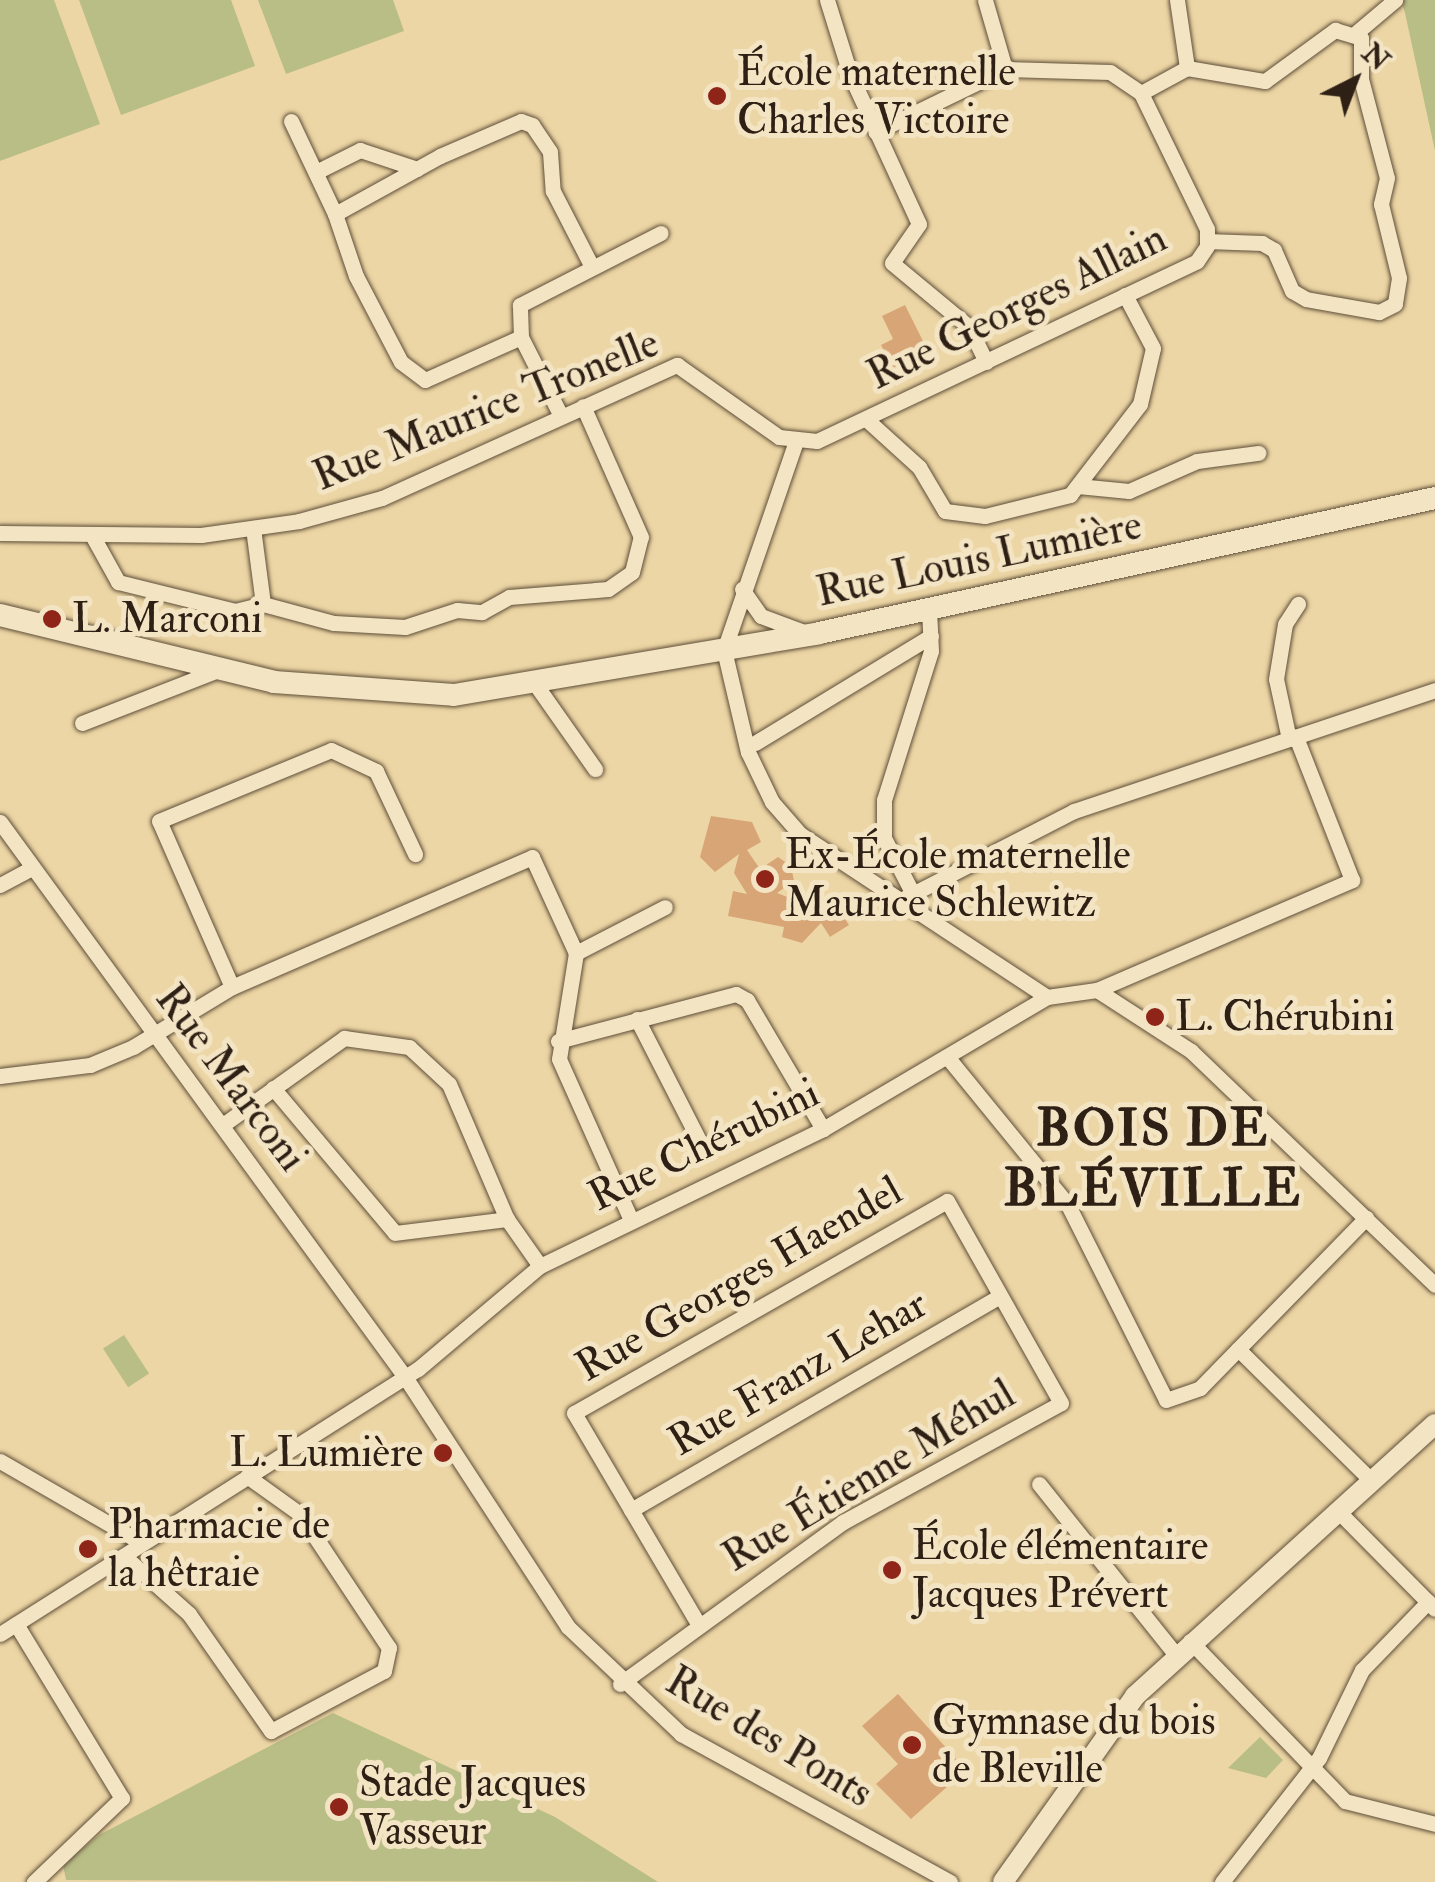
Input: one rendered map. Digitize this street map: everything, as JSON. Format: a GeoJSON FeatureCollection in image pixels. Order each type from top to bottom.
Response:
{"type":"FeatureCollection","features":[{"type":"Feature","properties":{"kind":"main road","name":"Rue Louis Lumière"},"geometry":{"type":"LineString","coordinates":[[6,613],[221,669],[356,694],[536,686],[820,633],[1435,498]]}},
{"type":"Feature","properties":{"kind":"street"},"geometry":{"type":"LineString","coordinates":[[826,0],[875,132],[920,224],[892,263],[969,326],[986,362]]}},
{"type":"Feature","properties":{"kind":"street"},"geometry":{"type":"LineString","coordinates":[[985,0],[1005,69]]}},
{"type":"Feature","properties":{"kind":"street"},"geometry":{"type":"LineString","coordinates":[[1177,0],[1187,68]]}},
{"type":"Feature","properties":{"kind":"street"},"geometry":{"type":"LineString","coordinates":[[875,132],[1005,69],[1110,72],[1142,93],[1187,68],[1265,81],[1335,30],[1357,32],[1395,0]]}},
{"type":"Feature","properties":{"kind":"street"},"geometry":{"type":"LineString","coordinates":[[1207,241],[1262,243],[1274,250],[1292,291],[1306,299],[1379,312],[1395,304],[1399,278],[1381,204],[1388,178],[1360,80],[1357,32]]}},
{"type":"Feature","properties":{"kind":"street","name":"Rue Georges Allain"},"geometry":{"type":"LineString","coordinates":[[796,442],[866,419],[1197,260],[1207,241],[1142,93]]}},
{"type":"Feature","properties":{"kind":"street"},"geometry":{"type":"LineString","coordinates":[[335,214],[417,169],[521,121],[532,124],[550,152],[553,191],[592,267]]}},
{"type":"Feature","properties":{"kind":"street"},"geometry":{"type":"LineString","coordinates":[[291,122],[318,171],[315,182],[335,214],[356,276],[401,362],[424,380],[521,337]]}},
{"type":"Feature","properties":{"kind":"street"},"geometry":{"type":"LineString","coordinates":[[318,171],[360,150],[417,169]]}},
{"type":"Feature","properties":{"kind":"street"},"geometry":{"type":"LineString","coordinates":[[561,416],[521,337],[520,306],[530,295],[661,233]]}},
{"type":"Feature","properties":{"kind":"street"},"geometry":{"type":"LineString","coordinates":[[866,419],[919,466],[945,511],[985,516],[1070,495],[1140,404],[1153,348],[1125,295]]}},
{"type":"Feature","properties":{"kind":"street","name":"Rue Maurice Tronelle"},"geometry":{"type":"LineString","coordinates":[[0,533],[92,535],[254,528],[382,498],[583,406],[683,366],[778,437],[796,442]]}},
{"type":"Feature","properties":{"kind":"street"},"geometry":{"type":"LineString","coordinates":[[92,535],[118,582],[235,611],[263,604],[334,623],[404,627],[457,610],[482,612],[509,597],[620,584],[642,537],[583,406]]}},
{"type":"Feature","properties":{"kind":"street"},"geometry":{"type":"LineString","coordinates":[[796,442],[724,650],[748,752],[772,802],[800,834],[895,903],[1047,997],[1098,990],[1352,880],[1292,738],[1278,648],[1298,604]]}},
{"type":"Feature","properties":{"kind":"street"},"geometry":{"type":"LineString","coordinates":[[1078,486],[1129,491],[1197,461],[1258,453]]}},
{"type":"Feature","properties":{"kind":"street"},"geometry":{"type":"LineString","coordinates":[[254,528],[263,604]]}},
{"type":"Feature","properties":{"kind":"street"},"geometry":{"type":"LineString","coordinates":[[742,589],[776,624],[820,633]]}},
{"type":"Feature","properties":{"kind":"street"},"geometry":{"type":"LineString","coordinates":[[913,894],[884,838],[884,800],[916,712],[932,636],[929,609]]}},
{"type":"Feature","properties":{"kind":"street"},"geometry":{"type":"LineString","coordinates":[[755,743],[932,636]]}},
{"type":"Feature","properties":{"kind":"street"},"geometry":{"type":"LineString","coordinates":[[82,723],[221,669]]}},
{"type":"Feature","properties":{"kind":"street"},"geometry":{"type":"LineString","coordinates":[[536,686],[595,769]]}},
{"type":"Feature","properties":{"kind":"street"},"geometry":{"type":"LineString","coordinates":[[895,903],[1074,811],[1435,690]]}},
{"type":"Feature","properties":{"kind":"street"},"geometry":{"type":"LineString","coordinates":[[232,987],[158,820],[331,750],[376,771],[414,854]]}},
{"type":"Feature","properties":{"kind":"street","name":"Rue Marconi"},"geometry":{"type":"LineString","coordinates":[[0,822],[28,870],[224,1124],[405,1377]]}},
{"type":"Feature","properties":{"kind":"street"},"geometry":{"type":"LineString","coordinates":[[0,1076],[90,1065],[232,987],[532,857],[576,953],[558,1041],[558,1059],[631,1220]]}},
{"type":"Feature","properties":{"kind":"street"},"geometry":{"type":"LineString","coordinates":[[0,885],[28,870]]}},
{"type":"Feature","properties":{"kind":"street"},"geometry":{"type":"LineString","coordinates":[[576,953],[665,907]]}},
{"type":"Feature","properties":{"kind":"street"},"geometry":{"type":"LineString","coordinates":[[1098,990],[1191,1051],[1435,1285]]}},
{"type":"Feature","properties":{"kind":"street"},"geometry":{"type":"LineString","coordinates":[[558,1041],[736,994],[747,1000],[823,1128]]}},
{"type":"Feature","properties":{"kind":"street","name":"Rue Chérubini"},"geometry":{"type":"LineString","coordinates":[[0,1634],[405,1377],[540,1266],[823,1128],[949,1059],[1047,997]]}},
{"type":"Feature","properties":{"kind":"street"},"geometry":{"type":"LineString","coordinates":[[637,1019],[699,1140]]}},
{"type":"Feature","properties":{"kind":"street"},"geometry":{"type":"LineString","coordinates":[[224,1124],[344,1038],[425,1054],[467,1118],[508,1219],[540,1266]]}},
{"type":"Feature","properties":{"kind":"street"},"geometry":{"type":"LineString","coordinates":[[949,1059],[1068,1206],[1166,1400],[1200,1388],[1366,1218]]}},
{"type":"Feature","properties":{"kind":"street"},"geometry":{"type":"LineString","coordinates":[[274,1088],[396,1232],[508,1219]]}},
{"type":"Feature","properties":{"kind":"street","name":"Rue Georges Haendel"},"geometry":{"type":"LineString","coordinates":[[697,1622],[574,1413],[946,1202],[1061,1404]]}},
{"type":"Feature","properties":{"kind":"street","name":"Rue Franz Lehar"},"geometry":{"type":"LineString","coordinates":[[631,1510],[999,1296]]}},
{"type":"Feature","properties":{"kind":"street"},"geometry":{"type":"LineString","coordinates":[[1238,1349],[1371,1480]]}},
{"type":"Feature","properties":{"kind":"street","name":"Rue des Ponts"},"geometry":{"type":"LineString","coordinates":[[405,1377],[548,1601],[620,1684],[696,1743],[950,1882]]}},
{"type":"Feature","properties":{"kind":"street","name":"Rue Étienne Méhul"},"geometry":{"type":"LineString","coordinates":[[620,1684],[697,1622],[843,1522],[1061,1404]]}},
{"type":"Feature","properties":{"kind":"street"},"geometry":{"type":"LineString","coordinates":[[1003,1882],[1077,1768],[1183,1648],[1435,1424]]}},
{"type":"Feature","properties":{"kind":"street"},"geometry":{"type":"LineString","coordinates":[[0,1461],[142,1543]]}},
{"type":"Feature","properties":{"kind":"street"},"geometry":{"type":"LineString","coordinates":[[124,1556],[189,1614],[271,1731],[384,1671],[389,1648],[300,1514],[248,1476]]}},
{"type":"Feature","properties":{"kind":"street"},"geometry":{"type":"LineString","coordinates":[[1039,1484],[1183,1648],[1241,1698],[1345,1802],[1435,1824]]}},
{"type":"Feature","properties":{"kind":"street"},"geometry":{"type":"LineString","coordinates":[[1222,1882],[1268,1833],[1310,1767],[1362,1670],[1431,1606],[1337,1510]]}},
{"type":"Feature","properties":{"kind":"street"},"geometry":{"type":"LineString","coordinates":[[16,1624],[122,1798],[40,1880]]}},
{"type":"Feature","properties":{"kind":"green space"},"geometry":{"type":"Polygon","coordinates":[[[0,0],[54,0],[100,124],[0,161],[0,0]]]}},
{"type":"Feature","properties":{"kind":"green space"},"geometry":{"type":"Polygon","coordinates":[[[79,0],[231,0],[255,66],[121,115],[79,0]]]}},
{"type":"Feature","properties":{"kind":"green space"},"geometry":{"type":"Polygon","coordinates":[[[258,0],[393,0],[404,31],[286,74],[258,0]]]}},
{"type":"Feature","properties":{"kind":"green space"},"geometry":{"type":"Polygon","coordinates":[[[1401,0],[1435,0],[1435,151],[1405,13],[1401,0]]]}},
{"type":"Feature","properties":{"kind":"green space"},"geometry":{"type":"Polygon","coordinates":[[[124,1335],[149,1374],[128,1387],[103,1349],[124,1335]]]}},
{"type":"Feature","properties":{"kind":"green space","name":"Stade Jacques Vasseur"},"geometry":{"type":"Polygon","coordinates":[[[333,1713],[555,1817],[658,1882],[66,1880],[63,1865],[99,1835],[333,1713]]]}},
{"type":"Feature","properties":{"kind":"green space"},"geometry":{"type":"Polygon","coordinates":[[[1260,1737],[1283,1760],[1266,1778],[1228,1768],[1260,1737]]]}},
{"type":"Feature","properties":{"kind":"building"},"geometry":{"type":"Polygon","coordinates":[[[905,305],[928,351],[893,368],[881,345],[893,339],[882,316],[905,305]]]}},
{"type":"Feature","properties":{"kind":"building","name":"Ex-École maternelle Maurice Schlewitz"},"geometry":{"type":"Polygon","coordinates":[[[711,816],[752,822],[761,842],[747,850],[760,869],[778,857],[791,866],[794,881],[777,893],[818,909],[836,905],[849,925],[830,937],[821,923],[802,943],[782,937],[784,927],[728,916],[733,891],[747,894],[734,873],[739,854],[715,872],[700,857],[711,816]]]}},
{"type":"Feature","properties":{"kind":"building","name":"Gymnase du bois de Bleville"},"geometry":{"type":"Polygon","coordinates":[[[898,1694],[966,1770],[911,1819],[876,1784],[898,1764],[862,1726],[898,1694]]]}},
{"type":"Feature","properties":{"kind":"place","name":"École maternelle Charles Victoire"},"geometry":{"type":"Point","coordinates":[717,96]}},
{"type":"Feature","properties":{"kind":"place","name":"L. Marconi"},"geometry":{"type":"Point","coordinates":[52,619]}},
{"type":"Feature","properties":{"kind":"place","name":"Ex-École maternelle Maurice Schlewitz"},"geometry":{"type":"Point","coordinates":[765,879]}},
{"type":"Feature","properties":{"kind":"place","name":"L. Chérubini"},"geometry":{"type":"Point","coordinates":[1155,1017]}},
{"type":"Feature","properties":{"kind":"place","name":"L. Lumière"},"geometry":{"type":"Point","coordinates":[443,1453]}},
{"type":"Feature","properties":{"kind":"place","name":"Pharmacie de la hêtraie"},"geometry":{"type":"Point","coordinates":[88,1549]}},
{"type":"Feature","properties":{"kind":"place","name":"École élémentaire Jacques Prévert"},"geometry":{"type":"Point","coordinates":[892,1570]}},
{"type":"Feature","properties":{"kind":"place","name":"Gymnase du bois de Bleville"},"geometry":{"type":"Point","coordinates":[912,1745]}},
{"type":"Feature","properties":{"kind":"place","name":"Stade Jacques Vasseur"},"geometry":{"type":"Point","coordinates":[339,1807]}},
{"type":"Feature","properties":{"kind":"district","name":"BOIS DE BLÉVILLE"},"geometry":{"type":"Point","coordinates":[1153,1159]}}]}
